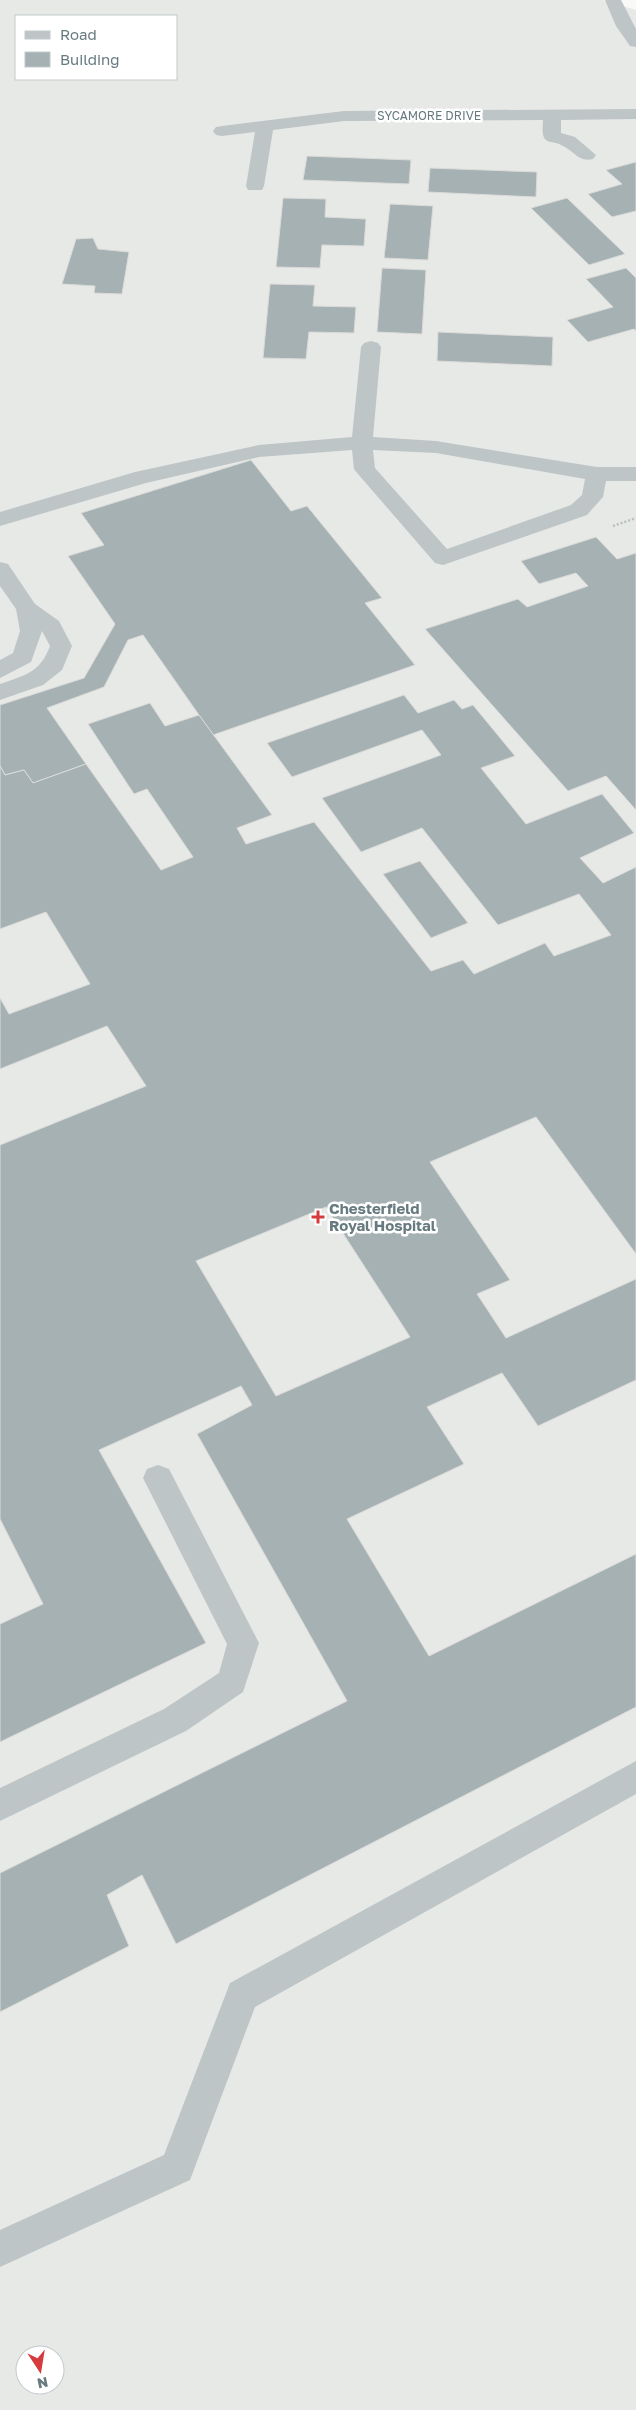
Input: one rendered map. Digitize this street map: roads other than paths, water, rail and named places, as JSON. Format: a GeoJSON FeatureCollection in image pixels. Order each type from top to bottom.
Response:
{"type":"FeatureCollection","features":[{"type":"Feature","properties":{"kind":"street"},"geometry":{"type":"LineString","coordinates":[[613,0],[625,26],[636,42]]}},
{"type":"Feature","properties":{"kind":"street","name":"SYCAMORE DRIVE"},"geometry":{"type":"LineString","coordinates":[[222,131],[344,116],[636,114]]}},
{"type":"Feature","properties":{"kind":"street"},"geometry":{"type":"LineString","coordinates":[[552,115],[552,136],[569,141],[587,155]]}},
{"type":"Feature","properties":{"kind":"street"},"geometry":{"type":"LineString","coordinates":[[255,186],[265,126]]}},
{"type":"Feature","properties":{"kind":"street"},"geometry":{"type":"LineString","coordinates":[[371,348],[362,444],[365,469],[443,558],[579,510],[592,497],[597,474]]}},
{"type":"Feature","properties":{"kind":"street"},"geometry":{"type":"LineString","coordinates":[[0,519],[142,477],[259,451],[362,444],[436,446],[597,474],[636,474]]}},
{"type":"Feature","properties":{"kind":"street"},"geometry":{"type":"LineString","coordinates":[[0,569],[28,609],[51,626],[61,646],[54,665],[34,680],[0,692]]}},
{"type":"Feature","properties":{"kind":"street"},"geometry":{"type":"LineString","coordinates":[[0,670],[23,657],[31,630],[28,609]]}},
{"type":"Feature","properties":{"kind":"street"},"geometry":{"type":"LineString","coordinates":[[0,1805],[175,1720],[232,1682],[243,1643],[158,1478]]}},
{"type":"Feature","properties":{"kind":"street"},"geometry":{"type":"LineString","coordinates":[[0,2249],[177,2167],[242,1995],[636,1776]]}},
{"type":"Feature","properties":{"kind":"place","name":"Chesterfield Royal Hospital"},"geometry":{"type":"Point","coordinates":[318,1217]}}]}
